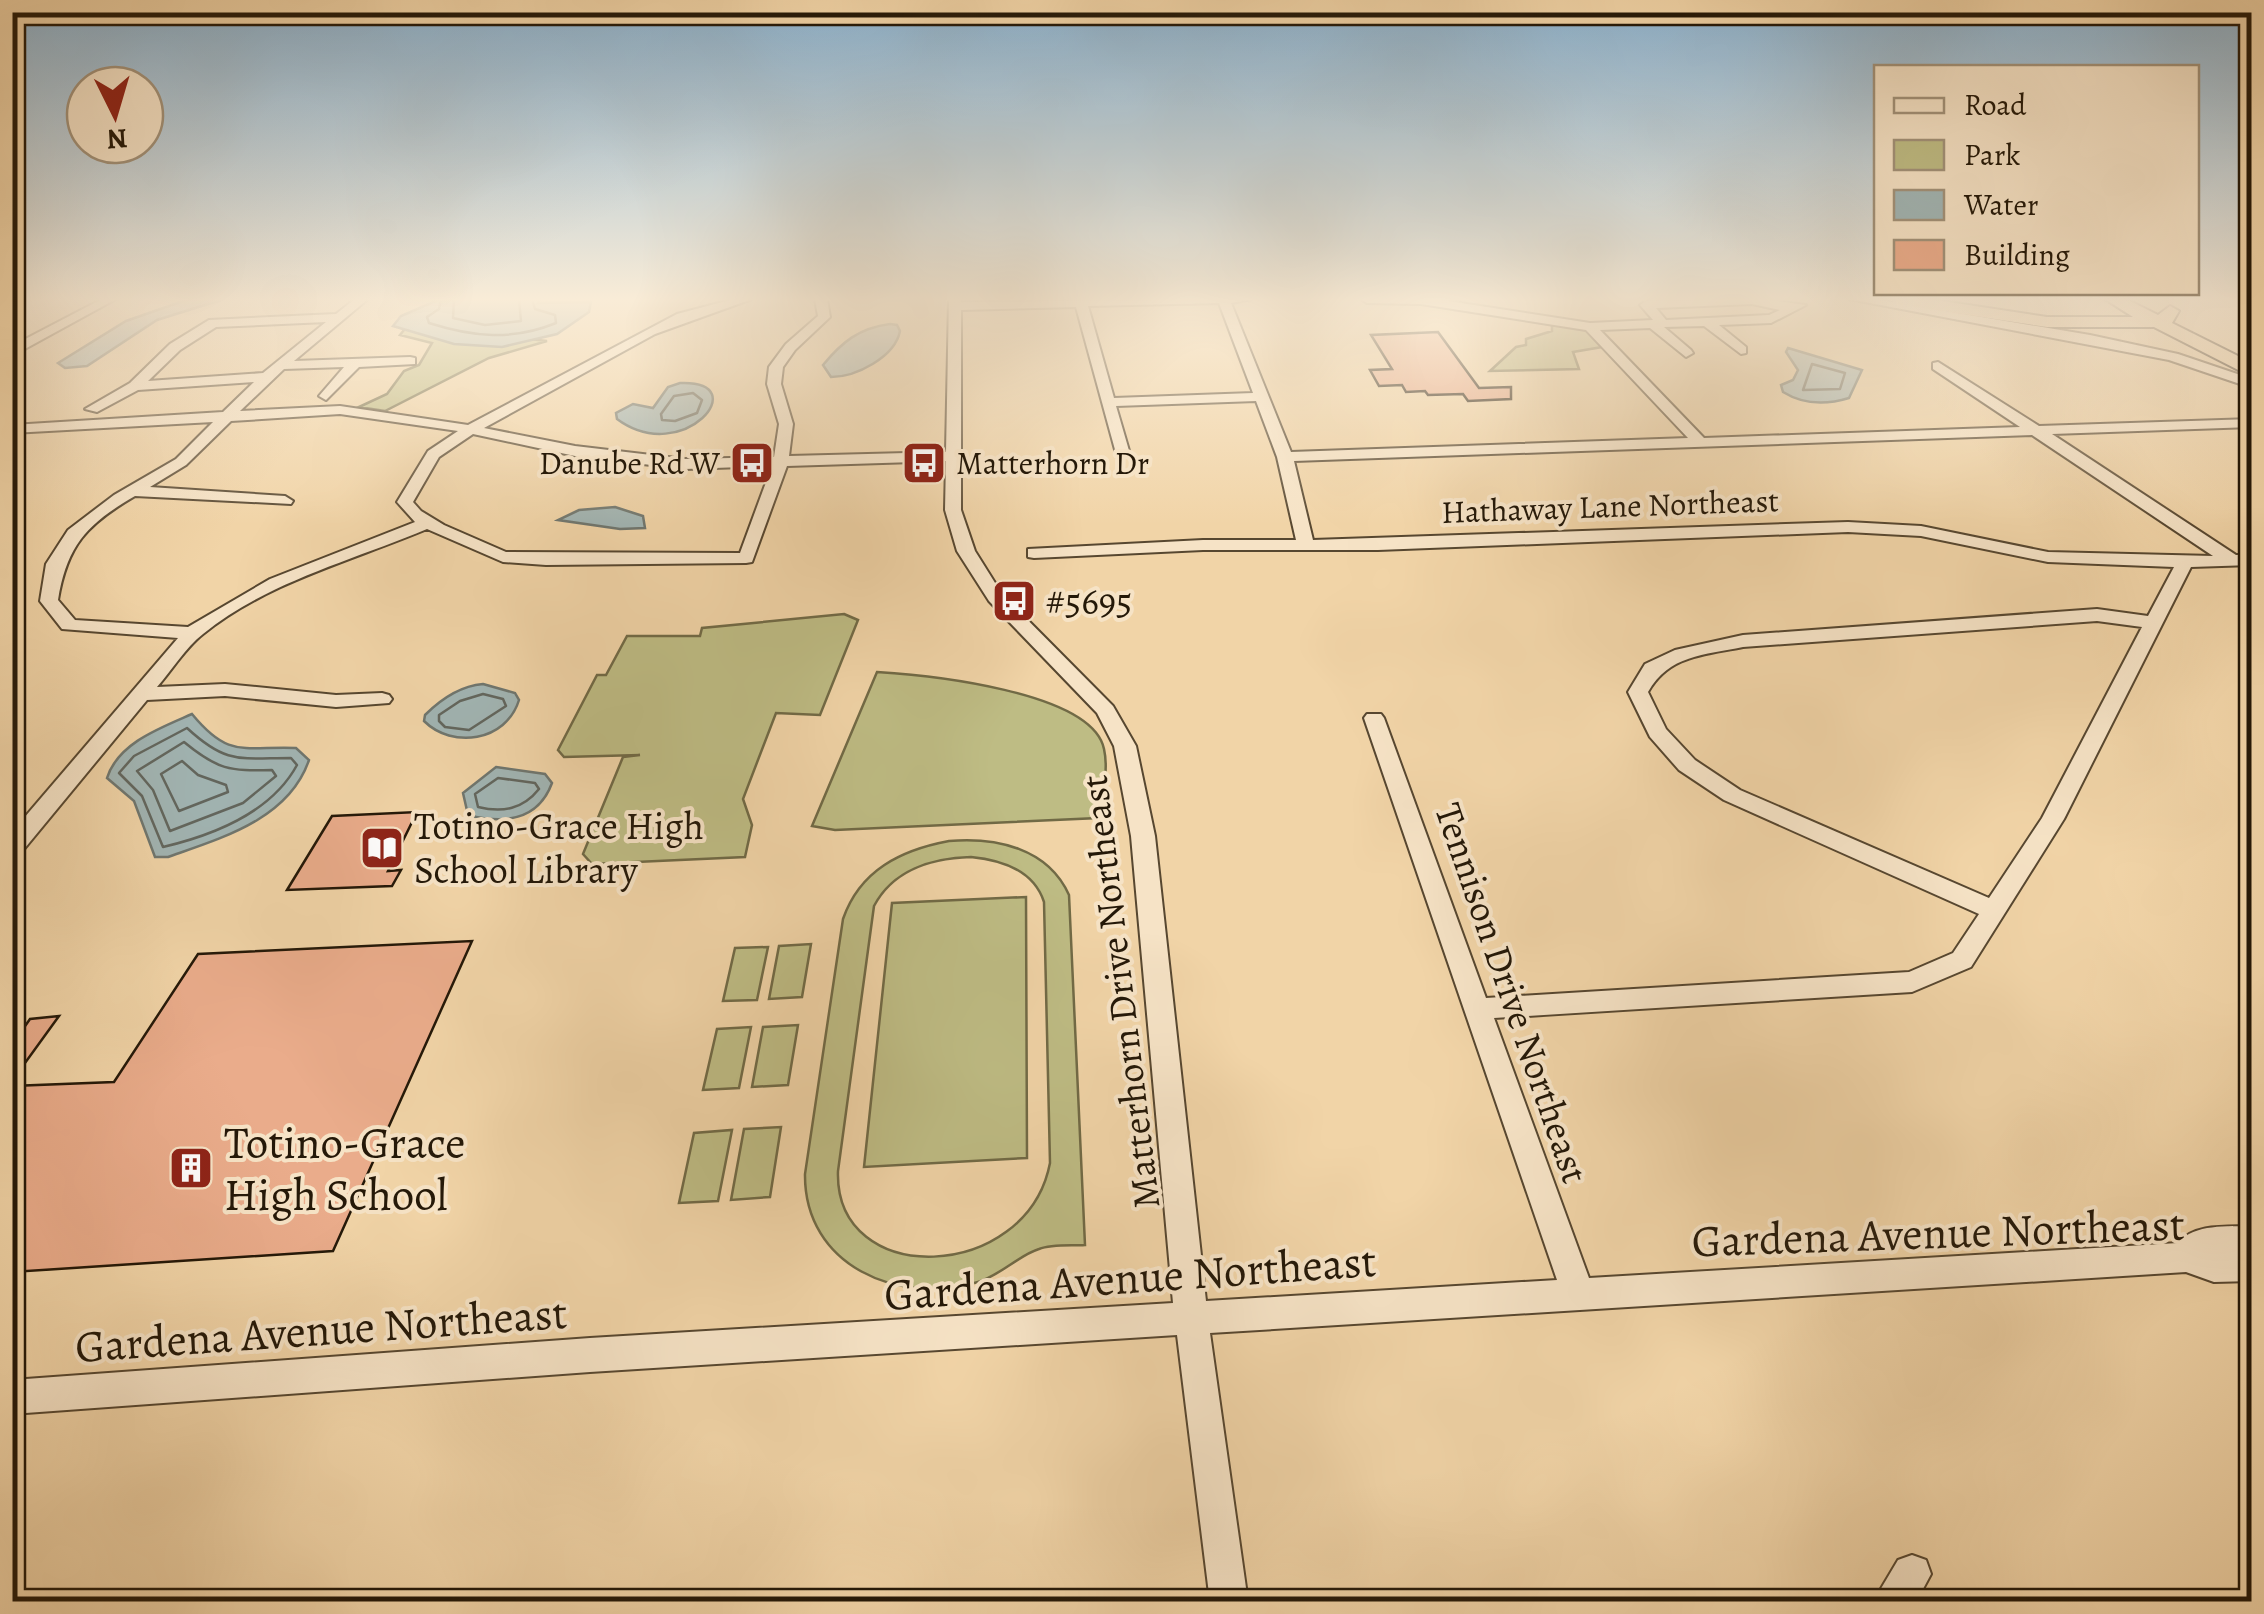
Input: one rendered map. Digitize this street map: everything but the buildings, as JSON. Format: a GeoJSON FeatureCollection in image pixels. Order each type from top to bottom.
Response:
{"type":"FeatureCollection","features":[{"type":"Feature","properties":{"kind":"street"},"geometry":{"type":"LineString","coordinates":[[92,409],[136,386],[148,374]]}},
{"type":"Feature","properties":{"kind":"street"},"geometry":{"type":"LineString","coordinates":[[192,633],[69,625],[49,602],[55,564],[74,534],[132,491],[181,462],[271,374]]}},
{"type":"Feature","properties":{"kind":"street"},"geometry":{"type":"LineString","coordinates":[[326,396],[346,374]]}},
{"type":"Feature","properties":{"kind":"street"},"geometry":{"type":"LineString","coordinates":[[571,374],[433,454],[404,502],[428,523],[503,557],[746,558],[757,534],[786,433],[786,408],[773,387],[774,374]]}},
{"type":"Feature","properties":{"kind":"street","name":"Matterhorn Drive Northeast"},"geometry":{"type":"LineString","coordinates":[[956,374],[954,510],[966,551],[995,597],[1106,710],[1126,746],[1143,836],[1192,1318],[1229,1602]]}},
{"type":"Feature","properties":{"kind":"street"},"geometry":{"type":"LineString","coordinates":[[1101,374],[1122,454]]}},
{"type":"Feature","properties":{"kind":"street"},"geometry":{"type":"LineString","coordinates":[[1253,374],[1286,457],[1306,545]]}},
{"type":"Feature","properties":{"kind":"street"},"geometry":{"type":"LineString","coordinates":[[1635,374],[1703,445]]}},
{"type":"Feature","properties":{"kind":"street"},"geometry":{"type":"LineString","coordinates":[[1950,374],[2231,560]]}},
{"type":"Feature","properties":{"kind":"street"},"geometry":{"type":"LineString","coordinates":[[2224,374],[2252,384]]}},
{"type":"Feature","properties":{"kind":"street"},"geometry":{"type":"LineString","coordinates":[[136,386],[268,377]]}},
{"type":"Feature","properties":{"kind":"street"},"geometry":{"type":"LineString","coordinates":[[1109,402],[1262,397]]}},
{"type":"Feature","properties":{"kind":"street"},"geometry":{"type":"LineString","coordinates":[[12,429],[340,410],[473,428],[634,460],[721,465],[953,456]]}},
{"type":"Feature","properties":{"kind":"street"},"geometry":{"type":"LineString","coordinates":[[1286,457],[2252,424]]}},
{"type":"Feature","properties":{"kind":"street"},"geometry":{"type":"LineString","coordinates":[[132,491],[284,501]]}},
{"type":"Feature","properties":{"kind":"street"},"geometry":{"type":"LineString","coordinates":[[12,848],[192,633],[280,577],[354,555],[428,523]]}},
{"type":"Feature","properties":{"kind":"street","name":"Hathaway Lane Northeast"},"geometry":{"type":"LineString","coordinates":[[1034,553],[1848,527],[1921,531],[2048,557],[2252,560]]}},
{"type":"Feature","properties":{"kind":"street"},"geometry":{"type":"LineString","coordinates":[[1479,1009],[1912,982],[1962,960],[2053,819],[2185,562]]}},
{"type":"Feature","properties":{"kind":"street"},"geometry":{"type":"LineString","coordinates":[[1994,910],[1732,795],[1687,765],[1656,732],[1638,692],[1652,668],[1682,654],[1743,641],[2097,615],[2156,623]]}},
{"type":"Feature","properties":{"kind":"street"},"geometry":{"type":"LineString","coordinates":[[141,694],[225,690],[336,702],[382,699]]}},
{"type":"Feature","properties":{"kind":"street","name":"Tennison Drive Northeast"},"geometry":{"type":"LineString","coordinates":[[1374,718],[1578,1294]]}},
{"type":"Feature","properties":{"kind":"street"},"geometry":{"type":"LineString","coordinates":[[2186,1258],[2197,1244],[2252,1240]]}},
{"type":"Feature","properties":{"kind":"street","name":"Gardena Avenue Northeast"},"geometry":{"type":"LineString","coordinates":[[12,1397],[572,1356],[2186,1258],[2214,1267],[2252,1266]]}},
{"type":"Feature","properties":{"kind":"green space"},"geometry":{"type":"Polygon","coordinates":[[[402,374],[457,374],[385,411],[359,407],[387,394],[402,374]]]}},
{"type":"Feature","properties":{"kind":"green space"},"geometry":{"type":"Polygon","coordinates":[[[844,614],[858,620],[820,715],[776,713],[743,799],[752,825],[745,857],[592,864],[583,854],[623,757],[640,755],[564,757],[558,750],[597,675],[606,675],[627,636],[700,636],[702,628],[844,614]]]}},
{"type":"Feature","properties":{"kind":"green space"},"geometry":{"type":"Polygon","coordinates":[[[877,672],[967,682],[1040,700],[1070,713],[1093,729],[1104,749],[1105,775],[1098,818],[835,830],[812,826],[877,672]]]}},
{"type":"Feature","properties":{"kind":"green space"},"geometry":{"type":"Polygon","coordinates":[[[949,841],[985,841],[1019,849],[1048,866],[1069,895],[1085,1245],[1039,1249],[978,1282],[918,1288],[888,1283],[862,1272],[838,1255],[821,1233],[809,1206],[805,1174],[843,919],[850,902],[884,865],[915,850],[949,841]],[[956,858],[915,868],[892,883],[874,906],[838,1171],[845,1210],[866,1237],[897,1252],[934,1257],[972,1250],[1007,1232],[1034,1203],[1050,1163],[1044,902],[1025,875],[1005,864],[956,858]]]}},
{"type":"Feature","properties":{"kind":"green space"},"geometry":{"type":"Polygon","coordinates":[[[1026,897],[1027,1158],[864,1167],[892,903],[1026,897]]]}},
{"type":"Feature","properties":{"kind":"green space"},"geometry":{"type":"Polygon","coordinates":[[[811,944],[802,997],[769,999],[779,946],[811,944]]]}},
{"type":"Feature","properties":{"kind":"green space"},"geometry":{"type":"Polygon","coordinates":[[[768,947],[757,1000],[723,1001],[735,948],[768,947]]]}},
{"type":"Feature","properties":{"kind":"green space"},"geometry":{"type":"Polygon","coordinates":[[[798,1025],[788,1085],[752,1087],[763,1027],[798,1025]]]}},
{"type":"Feature","properties":{"kind":"green space"},"geometry":{"type":"Polygon","coordinates":[[[751,1027],[739,1088],[703,1090],[717,1029],[751,1027]]]}},
{"type":"Feature","properties":{"kind":"green space"},"geometry":{"type":"Polygon","coordinates":[[[781,1127],[770,1197],[731,1200],[744,1129],[781,1127]]]}},
{"type":"Feature","properties":{"kind":"green space"},"geometry":{"type":"Polygon","coordinates":[[[732,1130],[718,1201],[679,1203],[694,1133],[732,1130]]]}},
{"type":"Feature","properties":{"kind":"water"},"geometry":{"type":"Polygon","coordinates":[[[1796,374],[1860,374],[1849,398],[1832,402],[1799,399],[1783,392],[1781,385],[1796,374]]]}},
{"type":"Feature","properties":{"kind":"water"},"geometry":{"type":"Polygon","coordinates":[[[680,383],[702,386],[712,394],[711,406],[702,418],[686,428],[666,434],[642,431],[617,419],[616,413],[633,404],[653,408],[668,387],[680,383]]]}},
{"type":"Feature","properties":{"kind":"water"},"geometry":{"type":"Polygon","coordinates":[[[615,507],[643,516],[645,528],[620,529],[558,520],[579,510],[615,507]]]}},
{"type":"Feature","properties":{"kind":"water"},"geometry":{"type":"Polygon","coordinates":[[[483,684],[515,693],[519,700],[503,725],[477,737],[463,738],[436,730],[424,721],[425,715],[445,698],[483,684]]]}},
{"type":"Feature","properties":{"kind":"water"},"geometry":{"type":"Polygon","coordinates":[[[192,714],[227,744],[296,748],[309,760],[286,797],[251,824],[189,850],[155,857],[134,801],[107,778],[130,746],[192,714]]]}},
{"type":"Feature","properties":{"kind":"water"},"geometry":{"type":"Polygon","coordinates":[[[496,767],[545,774],[552,783],[538,805],[518,817],[468,815],[463,793],[496,767]]]}},
{"type":"Feature","properties":{"kind":"place","name":"Danube Rd W"},"geometry":{"type":"Point","coordinates":[752,463]}},
{"type":"Feature","properties":{"kind":"place","name":"Matterhorn Dr"},"geometry":{"type":"Point","coordinates":[924,463]}},
{"type":"Feature","properties":{"kind":"place","name":"#5695"},"geometry":{"type":"Point","coordinates":[1014,601]}},
{"type":"Feature","properties":{"kind":"place","name":"Totino-Grace High School Library"},"geometry":{"type":"Point","coordinates":[382,848]}},
{"type":"Feature","properties":{"kind":"place","name":"Totino-Grace High School"},"geometry":{"type":"Point","coordinates":[191,1168]}}]}
